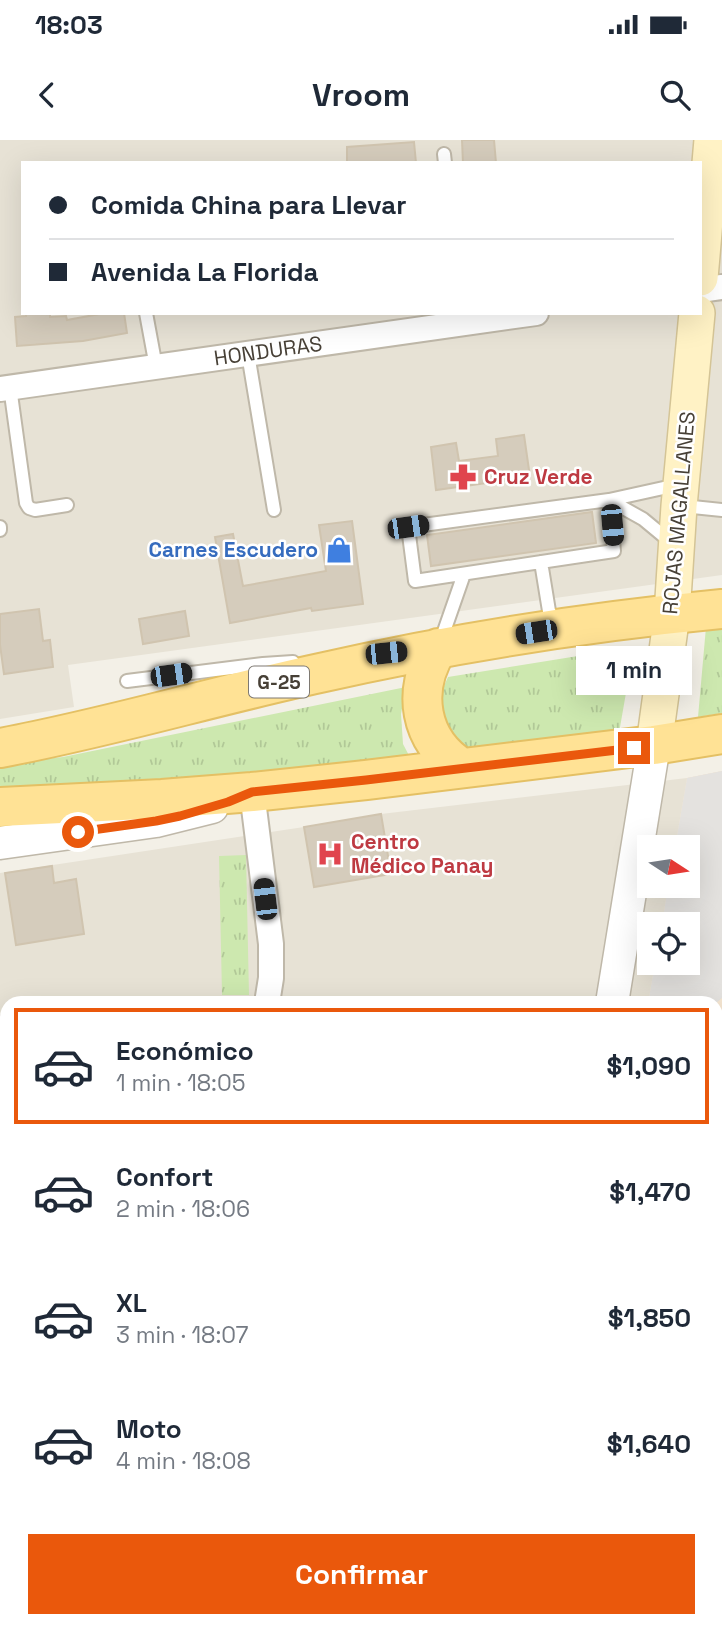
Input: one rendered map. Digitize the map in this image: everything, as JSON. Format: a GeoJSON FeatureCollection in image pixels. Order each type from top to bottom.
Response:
{"type":"FeatureCollection","features":[{"type":"Feature","properties":{"kind":"main road"},"geometry":{"type":"LineString","coordinates":[[702,255],[712,140]]}},
{"type":"Feature","properties":{"kind":"main road","name":"ROJAS MAGALLANES"},"geometry":{"type":"LineString","coordinates":[[654,745],[672,614],[697,315]]}},
{"type":"Feature","properties":{"kind":"main road","name":"G-25"},"geometry":{"type":"LineString","coordinates":[[0,748],[123,722],[240,691],[438,648],[560,628],[722,609]]}},
{"type":"Feature","properties":{"kind":"main road"},"geometry":{"type":"LineString","coordinates":[[438,648],[429,664],[424,682],[423,709],[436,743],[448,757],[463,768]]}},
{"type":"Feature","properties":{"kind":"main road"},"geometry":{"type":"LineString","coordinates":[[0,807],[252,792],[654,745],[722,734]]}},
{"type":"Feature","properties":{"kind":"street"},"geometry":{"type":"LineString","coordinates":[[702,290],[722,287]]}},
{"type":"Feature","properties":{"kind":"street","name":"HONDURAS"},"geometry":{"type":"LineString","coordinates":[[5,388],[248,354],[463,318],[507,315]]}},
{"type":"Feature","properties":{"kind":"street","name":"ROJAS MAGALLANES"},"geometry":{"type":"LineString","coordinates":[[613,996],[654,745]]}},
{"type":"Feature","properties":{"kind":"street"},"geometry":{"type":"LineString","coordinates":[[0,843],[156,821],[204,810],[252,792],[271,944],[268,996]]}},
{"type":"Feature","properties":{"kind":"lane"},"geometry":{"type":"LineString","coordinates":[[146,315],[156,367]]}},
{"type":"Feature","properties":{"kind":"lane"},"geometry":{"type":"LineString","coordinates":[[248,354],[274,510]]}},
{"type":"Feature","properties":{"kind":"lane"},"geometry":{"type":"LineString","coordinates":[[5,388],[26,503],[29,508],[35,510],[66,505]]}},
{"type":"Feature","properties":{"kind":"lane"},"geometry":{"type":"LineString","coordinates":[[610,500],[614,551],[415,581],[408,527],[610,500],[680,495],[722,510]]}},
{"type":"Feature","properties":{"kind":"lane"},"geometry":{"type":"LineString","coordinates":[[610,500],[643,519],[676,546]]}},
{"type":"Feature","properties":{"kind":"lane"},"geometry":{"type":"LineString","coordinates":[[541,562],[550,611],[560,628]]}},
{"type":"Feature","properties":{"kind":"lane"},"geometry":{"type":"LineString","coordinates":[[127,681],[264,664],[438,648],[464,574]]}},
{"type":"Feature","properties":{"kind":"shaded area"},"geometry":{"type":"Polygon","coordinates":[[[0,140],[722,140],[722,575],[68,665],[74,707],[0,719],[0,140]]]}},
{"type":"Feature","properties":{"kind":"shaded area"},"geometry":{"type":"Polygon","coordinates":[[[722,771],[722,996],[0,996],[0,873],[381,814],[687,778],[722,771]]]}},
{"type":"Feature","properties":{"kind":"shaded area"},"geometry":{"type":"Polygon","coordinates":[[[722,771],[722,996],[649,996],[653,975],[700,975],[700,912],[664,912],[666,898],[700,898],[700,835],[677,835],[687,778],[722,771]]]}},
{"type":"Feature","properties":{"kind":"shaded area"},"geometry":{"type":"Polygon","coordinates":[[[722,771],[722,996],[649,996],[653,975],[700,975],[700,912],[664,912],[666,898],[700,898],[700,835],[677,835],[687,778],[722,771]]]}},
{"type":"Feature","properties":{"kind":"green space"},"geometry":{"type":"Polygon","coordinates":[[[722,626],[722,713],[698,717],[706,627],[722,626]]]}},
{"type":"Feature","properties":{"kind":"green space"},"geometry":{"type":"Polygon","coordinates":[[[634,647],[619,733],[460,756],[437,702],[448,677],[634,647]]]}},
{"type":"Feature","properties":{"kind":"green space"},"geometry":{"type":"Polygon","coordinates":[[[406,687],[401,714],[403,744],[414,765],[0,790],[0,764],[63,757],[406,687]]]}},
{"type":"Feature","properties":{"kind":"green space"},"geometry":{"type":"Polygon","coordinates":[[[246,855],[249,995],[222,995],[219,856],[246,855]]]}},
{"type":"Feature","properties":{"kind":"building"},"geometry":{"type":"Polygon","coordinates":[[[462,140],[494,140],[496,161],[463,161],[462,140]]]}},
{"type":"Feature","properties":{"kind":"building"},"geometry":{"type":"Polygon","coordinates":[[[414,142],[416,161],[347,161],[347,147],[414,142]]]}},
{"type":"Feature","properties":{"kind":"building"},"geometry":{"type":"Polygon","coordinates":[[[94,315],[124,315],[127,333],[83,341],[17,346],[15,317],[66,316],[67,320],[94,315]]]}},
{"type":"Feature","properties":{"kind":"building"},"geometry":{"type":"Polygon","coordinates":[[[524,435],[530,477],[436,490],[431,447],[456,443],[459,461],[498,456],[496,439],[524,435]]]}},
{"type":"Feature","properties":{"kind":"building"},"geometry":{"type":"Polygon","coordinates":[[[592,512],[596,543],[431,566],[427,535],[592,512]]]}},
{"type":"Feature","properties":{"kind":"building"},"geometry":{"type":"Polygon","coordinates":[[[352,521],[363,604],[312,611],[311,608],[230,623],[215,537],[233,534],[243,586],[326,571],[319,525],[352,521]]]}},
{"type":"Feature","properties":{"kind":"building"},"geometry":{"type":"Polygon","coordinates":[[[39,609],[43,641],[50,640],[53,667],[4,674],[0,614],[39,609]]]}},
{"type":"Feature","properties":{"kind":"building"},"geometry":{"type":"Polygon","coordinates":[[[185,611],[189,636],[143,644],[139,619],[185,611]]]}},
{"type":"Feature","properties":{"kind":"building"},"geometry":{"type":"Polygon","coordinates":[[[381,814],[391,874],[314,887],[304,827],[381,814]]]}},
{"type":"Feature","properties":{"kind":"building"},"geometry":{"type":"Polygon","coordinates":[[[52,866],[54,883],[76,879],[84,934],[16,945],[5,873],[52,866]]]}},
{"type":"Feature","properties":{"kind":"place","name":"Cruz Verde"},"geometry":{"type":"Point","coordinates":[463,477]}},
{"type":"Feature","properties":{"kind":"place","name":"Carnes Escudero"},"geometry":{"type":"Point","coordinates":[339,550]}},
{"type":"Feature","properties":{"kind":"place","name":"Centro Médico Panay"},"geometry":{"type":"Point","coordinates":[330,854]}},
{"type":"Feature","properties":{"kind":"route"},"geometry":{"type":"LineString","coordinates":[[78,832],[180,816],[252,792],[634,748]]}}]}
